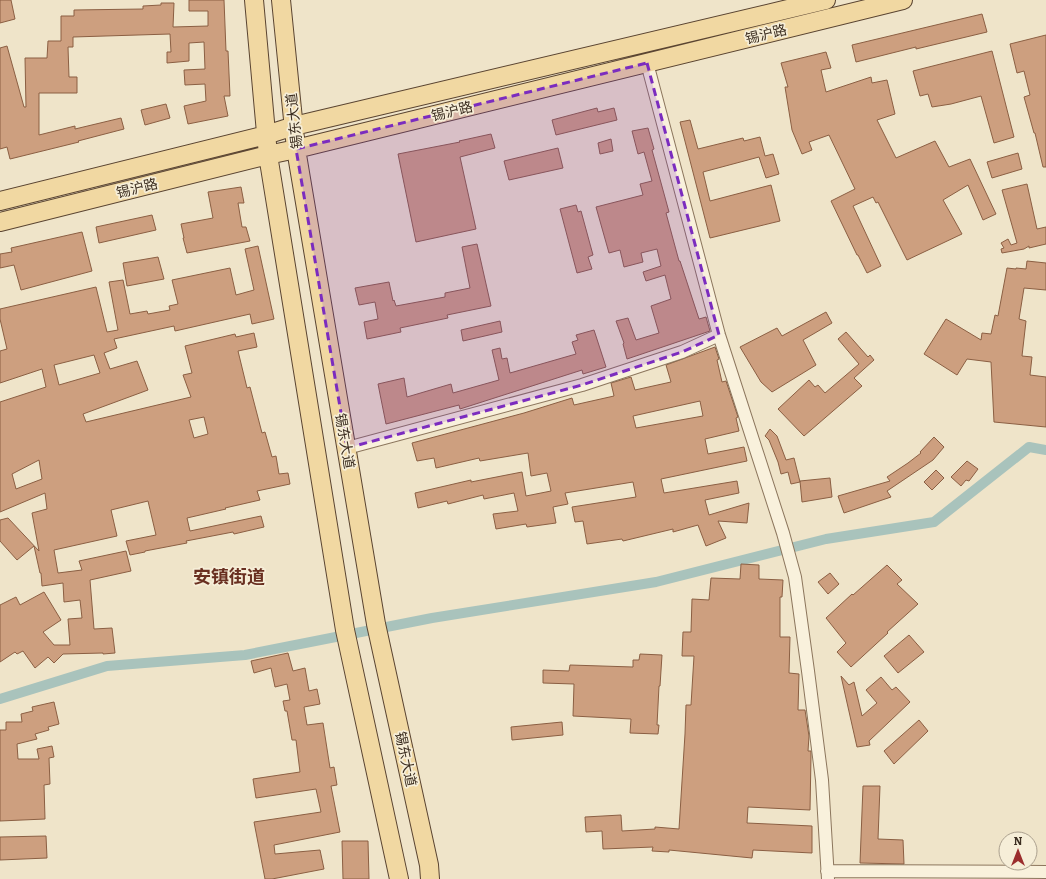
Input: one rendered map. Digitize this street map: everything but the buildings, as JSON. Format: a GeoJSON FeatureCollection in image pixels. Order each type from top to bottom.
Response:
{"type":"FeatureCollection","features":[{"type":"Feature","properties":{"kind":"main road","name":"锡东大道"},"geometry":{"type":"LineString","coordinates":[[254,0],[268,155],[345,630],[399,879]]}},
{"type":"Feature","properties":{"kind":"main road","name":"锡东大道"},"geometry":{"type":"LineString","coordinates":[[282,0],[296,149],[376,624],[429,865],[430,879]]}},
{"type":"Feature","properties":{"kind":"main road","name":"锡沪路"},"geometry":{"type":"LineString","coordinates":[[0,201],[266,135],[294,126],[826,0]]}},
{"type":"Feature","properties":{"kind":"main road","name":"锡沪路"},"geometry":{"type":"LineString","coordinates":[[0,222],[903,0]]}},
{"type":"Feature","properties":{"kind":"street"},"geometry":{"type":"LineString","coordinates":[[647,63],[719,335],[783,533],[795,577],[822,780],[828,875],[1046,872]]}},
{"type":"Feature","properties":{"kind":"street"},"geometry":{"type":"LineString","coordinates":[[347,448],[582,385],[682,352],[719,335]]}},
{"type":"Feature","properties":{"kind":"highlighted area"},"geometry":{"type":"Polygon","coordinates":[[[647,63],[719,335],[682,352],[582,385],[347,448],[296,149],[647,63]]]}},
{"type":"Feature","properties":{"kind":"waterway"},"geometry":{"type":"LineString","coordinates":[[0,699],[107,666],[245,655],[432,618],[656,582],[826,539],[934,522],[1029,447],[1046,450]]}},
{"type":"Feature","properties":{"kind":"district","name":"安镇街道"},"geometry":{"type":"Point","coordinates":[229,577]}}]}
